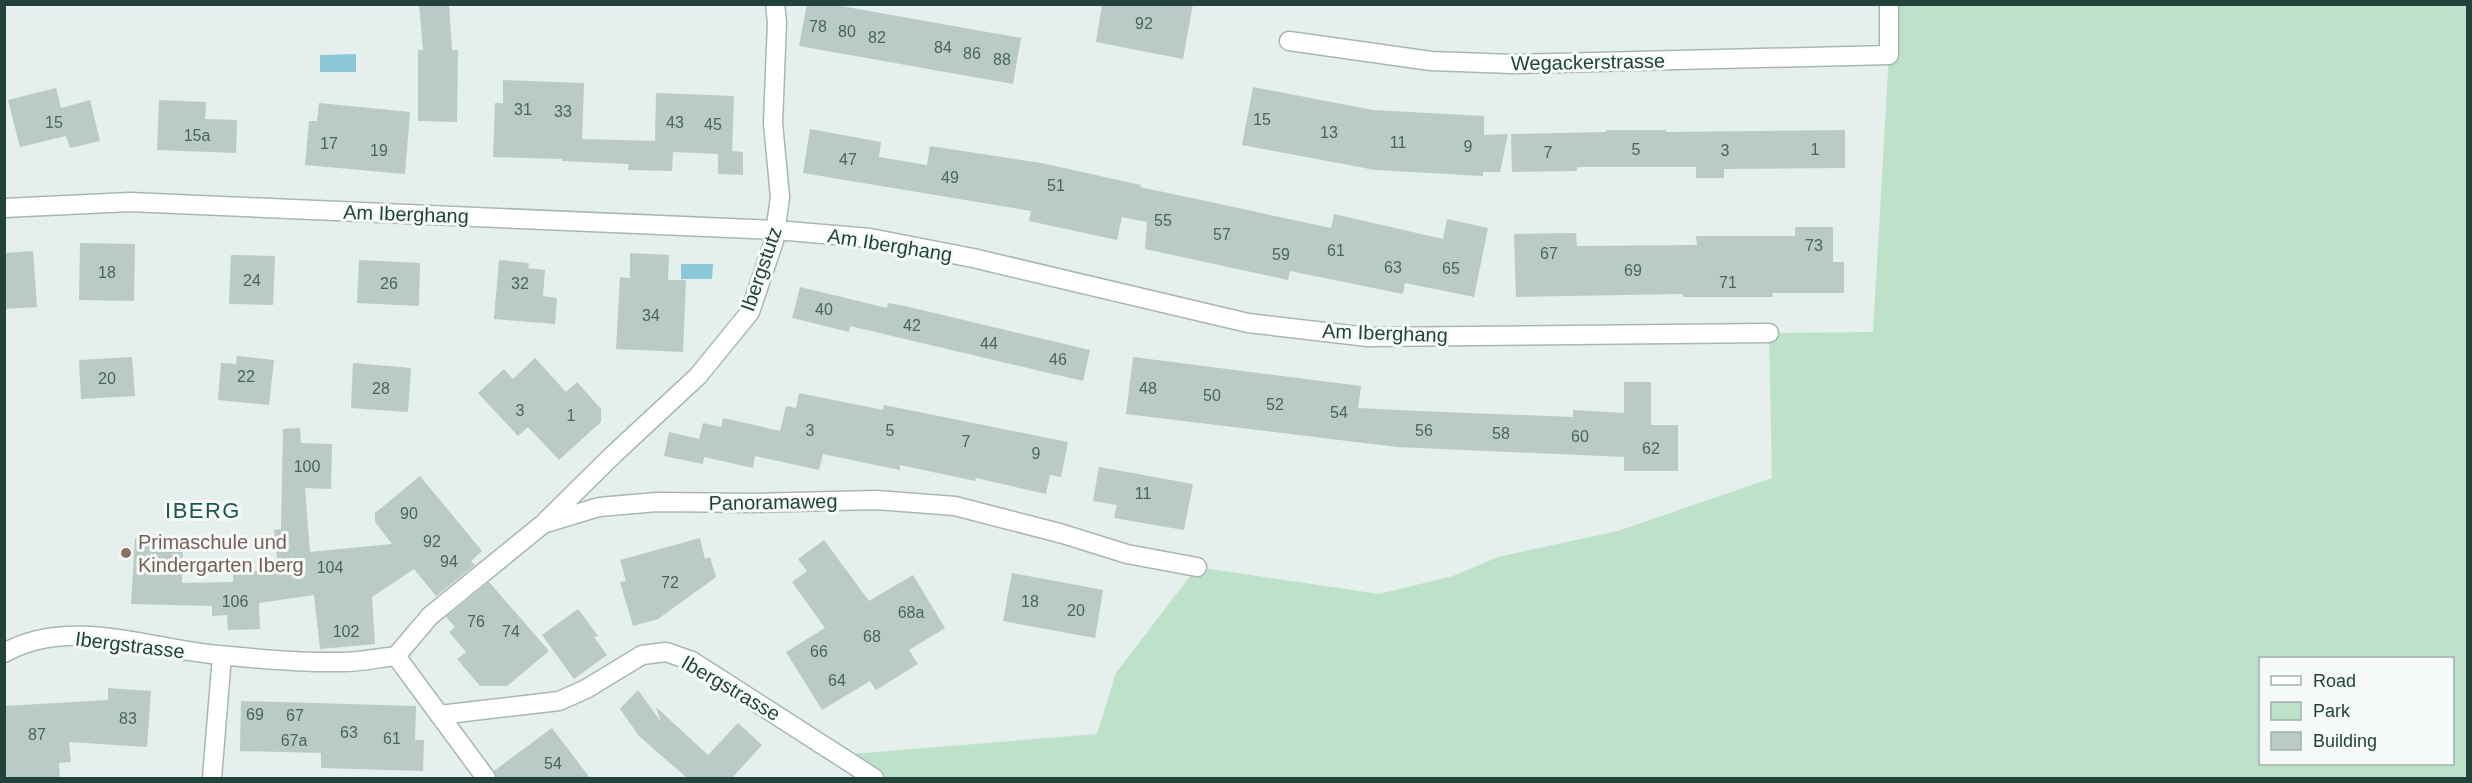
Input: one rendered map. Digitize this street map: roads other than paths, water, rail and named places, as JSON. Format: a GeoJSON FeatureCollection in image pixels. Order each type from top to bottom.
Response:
{"type":"FeatureCollection","features":[{"type":"Feature","properties":{"kind":"street","name":"Ibergstutz"},"geometry":{"type":"LineString","coordinates":[[543,524],[614,453],[698,376],[750,312],[776,230],[780,197],[772,123],[777,22],[775,4]]}},
{"type":"Feature","properties":{"kind":"street","name":"Wegackerstrasse"},"geometry":{"type":"LineString","coordinates":[[1289,41],[1431,62],[1512,64],[1889,55],[1889,4]]}},
{"type":"Feature","properties":{"kind":"street","name":"Am Iberghang"},"geometry":{"type":"LineString","coordinates":[[4,208],[130,202],[776,230],[870,238],[974,258],[1248,323],[1368,337],[1768,333]]}},
{"type":"Feature","properties":{"kind":"street","name":"Panoramaweg"},"geometry":{"type":"LineString","coordinates":[[396,656],[430,616],[543,524],[598,507],[657,502],[755,503],[876,500],[955,506],[1063,534],[1127,554],[1197,567]]}},
{"type":"Feature","properties":{"kind":"street","name":"Ibergstrasse"},"geometry":{"type":"LineString","coordinates":[[4,653],[19,645],[42,639],[77,636],[114,639],[222,656],[343,662],[396,656]]}},
{"type":"Feature","properties":{"kind":"street","name":"Ibergstrasse"},"geometry":{"type":"LineString","coordinates":[[439,715],[559,701],[586,689],[642,655],[666,652],[692,661],[874,778]]}},
{"type":"Feature","properties":{"kind":"street"},"geometry":{"type":"LineString","coordinates":[[212,778],[222,656]]}},
{"type":"Feature","properties":{"kind":"street"},"geometry":{"type":"LineString","coordinates":[[396,656],[486,778]]}},
{"type":"Feature","properties":{"kind":"water"},"geometry":{"type":"Polygon","coordinates":[[[356,54],[356,72],[320,72],[320,55],[356,54]]]}},
{"type":"Feature","properties":{"kind":"water"},"geometry":{"type":"Polygon","coordinates":[[[681,264],[713,264],[712,279],[681,279],[681,264]]]}},
{"type":"Feature","properties":{"kind":"place","name":"Primaschule und Kindergarten Iberg"},"geometry":{"type":"Point","coordinates":[126,553]}},
{"type":"Feature","properties":{"kind":"district","name":"IBERG"},"geometry":{"type":"Point","coordinates":[203,510]}}]}
